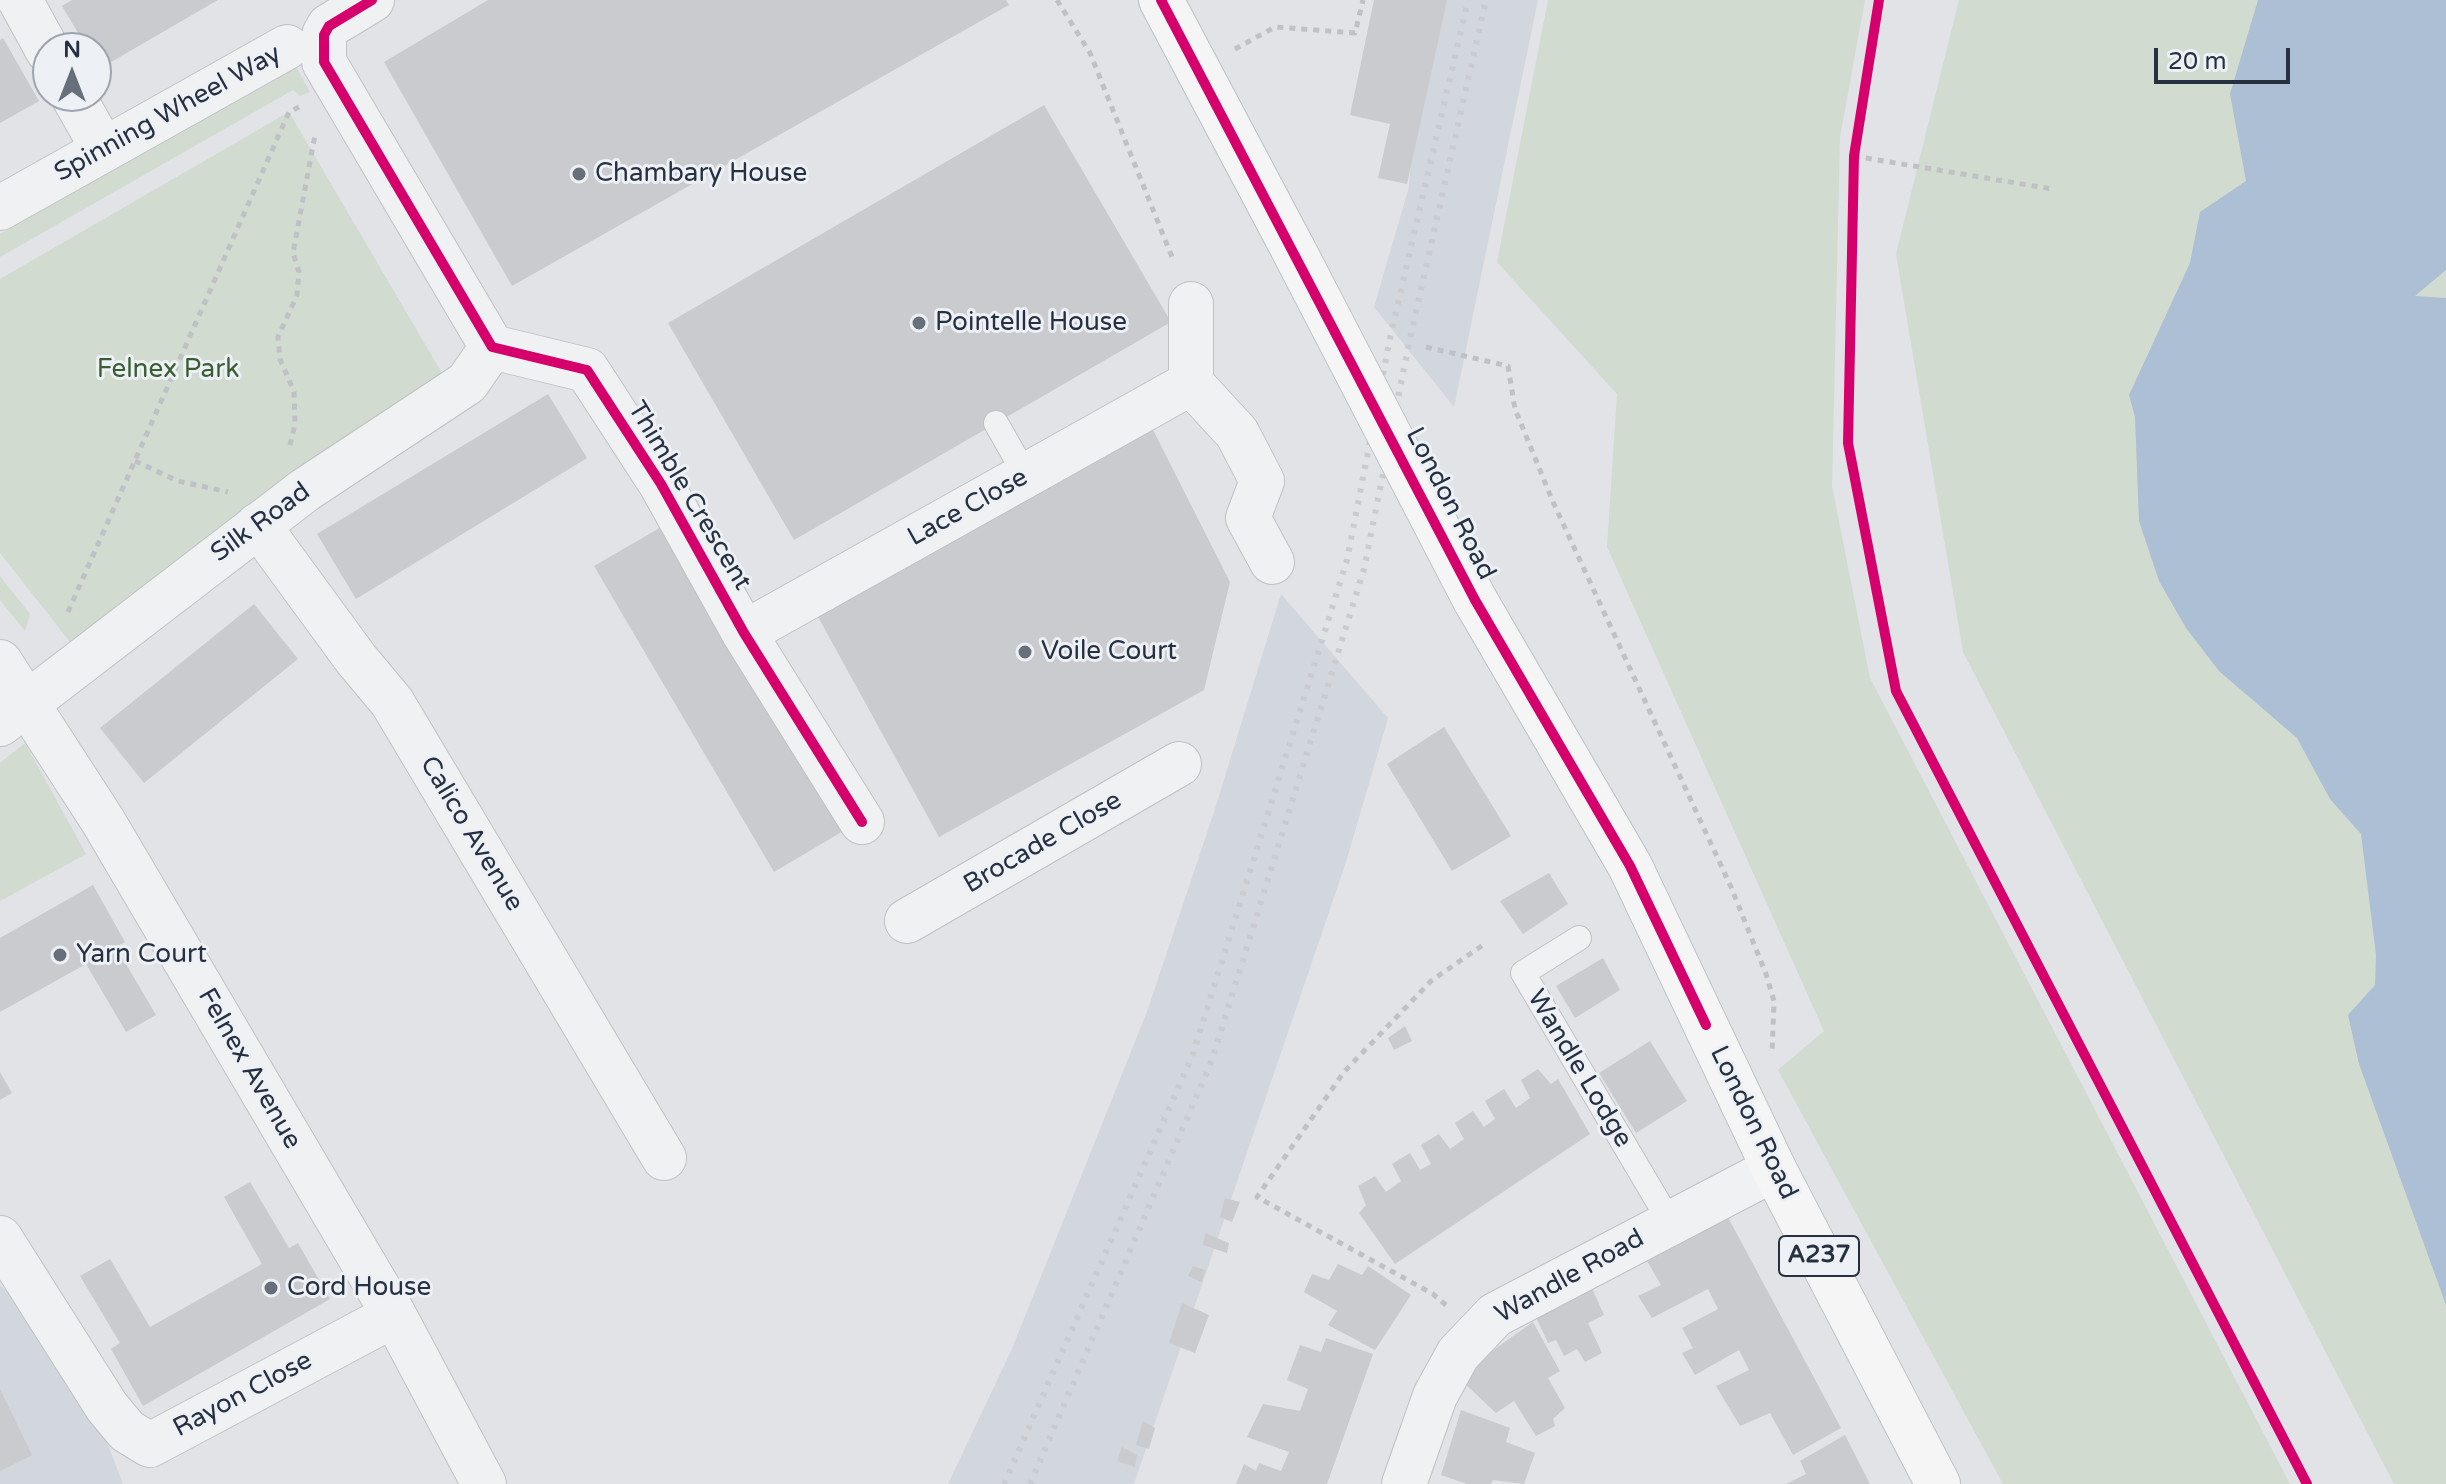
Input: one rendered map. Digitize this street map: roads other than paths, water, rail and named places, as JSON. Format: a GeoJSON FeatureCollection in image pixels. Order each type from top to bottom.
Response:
{"type":"FeatureCollection","features":[{"type":"Feature","properties":{"kind":"main road","name":"London Road"},"geometry":{"type":"LineString","coordinates":[[1161,0],[1475,600],[1630,866],[1774,1169],[1938,1484]]}},
{"type":"Feature","properties":{"kind":"street"},"geometry":{"type":"LineString","coordinates":[[20,0],[38,32]]}},
{"type":"Feature","properties":{"kind":"street","name":"Spinning Wheel Way"},"geometry":{"type":"LineString","coordinates":[[0,208],[103,149],[305,45],[372,0]]}},
{"type":"Feature","properties":{"kind":"street"},"geometry":{"type":"LineString","coordinates":[[305,45],[324,62],[492,347]]}},
{"type":"Feature","properties":{"kind":"street"},"geometry":{"type":"LineString","coordinates":[[82,112],[103,149]]}},
{"type":"Feature","properties":{"kind":"street"},"geometry":{"type":"LineString","coordinates":[[1191,304],[1191,383],[1237,433],[1262,481],[1248,518],[1272,562]]}},
{"type":"Feature","properties":{"kind":"street","name":"Silk Road"},"geometry":{"type":"LineString","coordinates":[[14,713],[247,509],[305,490],[467,383],[492,347]]}},
{"type":"Feature","properties":{"kind":"street","name":"Thimble Crescent"},"geometry":{"type":"LineString","coordinates":[[492,347],[587,370],[661,484],[744,633],[862,822]]}},
{"type":"Feature","properties":{"kind":"street","name":"Lace Close"},"geometry":{"type":"LineString","coordinates":[[744,633],[1191,383]]}},
{"type":"Feature","properties":{"kind":"street","name":"Calico Avenue"},"geometry":{"type":"LineString","coordinates":[[247,509],[356,659],[392,702],[664,1158]]}},
{"type":"Feature","properties":{"kind":"street","name":"Felnex Avenue"},"geometry":{"type":"LineString","coordinates":[[0,662],[14,713],[103,821],[394,1315],[484,1484]]}},
{"type":"Feature","properties":{"kind":"street","name":"Brocade Close"},"geometry":{"type":"LineString","coordinates":[[907,921],[1179,764]]}},
{"type":"Feature","properties":{"kind":"street","name":"Wandle Road"},"geometry":{"type":"LineString","coordinates":[[1404,1484],[1435,1396],[1458,1354],[1495,1315],[1774,1169]]}},
{"type":"Feature","properties":{"kind":"street","name":"Rayon Close"},"geometry":{"type":"LineString","coordinates":[[0,1238],[107,1407],[127,1431],[150,1445],[394,1315]]}},
{"type":"Feature","properties":{"kind":"lane"},"geometry":{"type":"LineString","coordinates":[[996,423],[1026,476]]}},
{"type":"Feature","properties":{"kind":"lane","name":"Wandle Lodge"},"geometry":{"type":"LineString","coordinates":[[1579,938],[1523,973],[1670,1222]]}},
{"type":"Feature","properties":{"kind":"water"},"geometry":{"type":"Polygon","coordinates":[[[2258,0],[2446,0],[2446,270],[2415,296],[2446,298],[2446,1305],[2359,1064],[2348,1015],[2375,985],[2376,955],[2361,834],[2330,799],[2297,738],[2219,671],[2186,628],[2159,581],[2139,521],[2135,417],[2129,395],[2190,263],[2200,212],[2246,181],[2230,94],[2258,0]]]}},
{"type":"Feature","properties":{"kind":"railway"},"geometry":{"type":"LineString","coordinates":[[1004,1484],[1193,1054],[1347,560],[1390,338],[1468,0]]}},
{"type":"Feature","properties":{"kind":"railway"},"geometry":{"type":"LineString","coordinates":[[1030,1484],[1212,1060],[1364,569],[1409,343],[1486,0]]}},
{"type":"Feature","properties":{"kind":"place","name":"Chambary House"},"geometry":{"type":"Point","coordinates":[579,174]}},
{"type":"Feature","properties":{"kind":"place","name":"Pointelle House"},"geometry":{"type":"Point","coordinates":[919,323]}},
{"type":"Feature","properties":{"kind":"place","name":"Voile Court"},"geometry":{"type":"Point","coordinates":[1025,652]}},
{"type":"Feature","properties":{"kind":"place","name":"Yarn Court"},"geometry":{"type":"Point","coordinates":[60,955]}},
{"type":"Feature","properties":{"kind":"place","name":"Cord House"},"geometry":{"type":"Point","coordinates":[271,1288]}},
{"type":"Feature","properties":{"kind":"park label","name":"Felnex Park"},"geometry":{"type":"Point","coordinates":[168,370]}}]}
